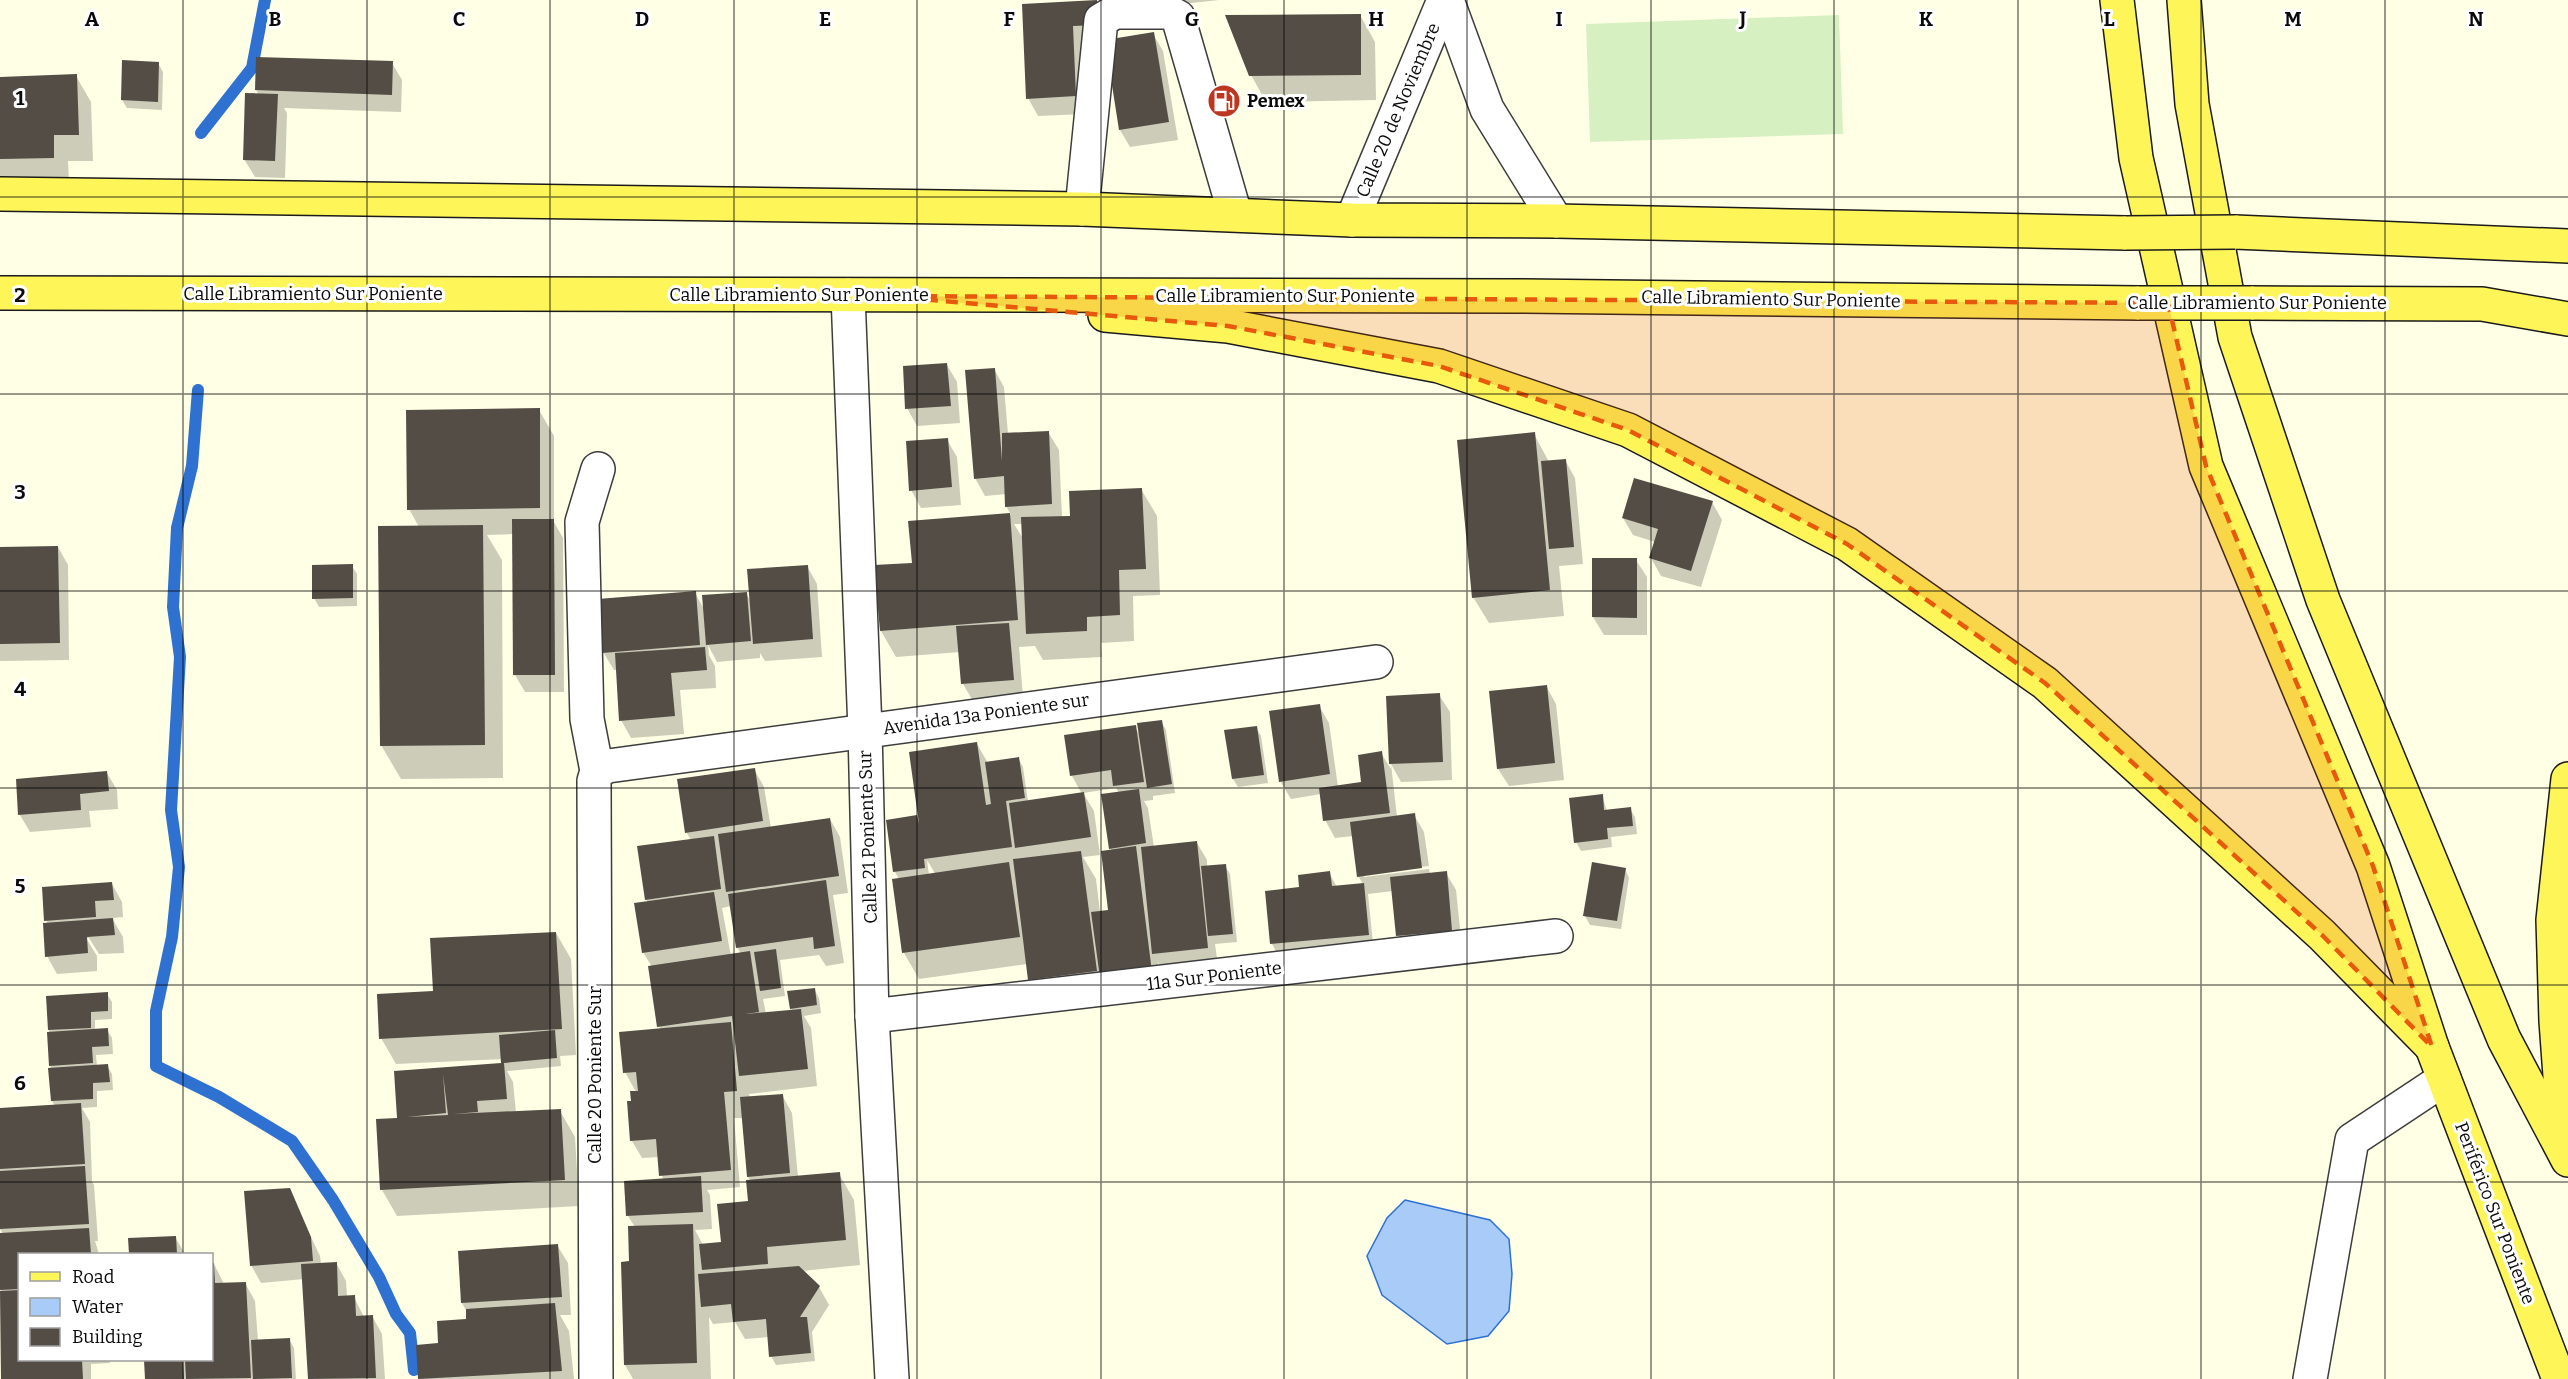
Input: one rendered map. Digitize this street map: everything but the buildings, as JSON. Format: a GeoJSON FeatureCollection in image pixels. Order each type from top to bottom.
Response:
{"type":"FeatureCollection","features":[{"type":"Feature","properties":{"kind":"main road","name":"Periférico Sur Poniente"},"geometry":{"type":"LineString","coordinates":[[2117,0],[2136,158],[2206,466],[2373,866],[2432,1047],[2559,1379]]}},
{"type":"Feature","properties":{"kind":"main road"},"geometry":{"type":"LineString","coordinates":[[2184,0],[2192,104],[2235,337],[2323,600],[2504,1039],[2567,1158]]}},
{"type":"Feature","properties":{"kind":"main road"},"geometry":{"type":"LineString","coordinates":[[0,194],[1082,209],[1352,220],[1556,221],[2126,233],[2235,232],[2568,246]]}},
{"type":"Feature","properties":{"kind":"main road","name":"Calle Libramiento Sur Poniente"},"geometry":{"type":"LineString","coordinates":[[0,293],[1516,296],[2139,303],[2482,304],[2568,319]]}},
{"type":"Feature","properties":{"kind":"main road"},"geometry":{"type":"LineString","coordinates":[[885,296],[1228,326],[1439,366],[1628,429],[1847,544],[2045,683],[2322,935],[2432,1047]]}},
{"type":"Feature","properties":{"kind":"main road"},"geometry":{"type":"LineString","coordinates":[[2567,1158],[2556,1021],[2553,920],[2568,779]]}},
{"type":"Feature","properties":{"kind":"street","name":"Calle 20 de Noviembre"},"geometry":{"type":"LineString","coordinates":[[1352,220],[1445,0]]}},
{"type":"Feature","properties":{"kind":"street","name":"Calle 20 de Noviembre"},"geometry":{"type":"LineString","coordinates":[[1445,0],[1487,109],[1556,221]]}},
{"type":"Feature","properties":{"kind":"street"},"geometry":{"type":"LineString","coordinates":[[1082,209],[1101,20],[1115,12],[1169,12],[1178,17],[1235,214]]}},
{"type":"Feature","properties":{"kind":"street","name":"Calle 21 Poniente Sur"},"geometry":{"type":"LineString","coordinates":[[848,295],[865,730],[872,1016],[892,1379]]}},
{"type":"Feature","properties":{"kind":"street","name":"Calle 20 Poniente Sur"},"geometry":{"type":"LineString","coordinates":[[596,1379],[594,781],[597,771],[587,719],[582,522],[598,468]]}},
{"type":"Feature","properties":{"kind":"street","name":"Avenida 13a Poniente sur"},"geometry":{"type":"LineString","coordinates":[[597,771],[608,766],[865,730],[1376,662]]}},
{"type":"Feature","properties":{"kind":"street","name":"11a Sur Poniente"},"geometry":{"type":"LineString","coordinates":[[872,1016],[1556,936]]}},
{"type":"Feature","properties":{"kind":"street"},"geometry":{"type":"LineString","coordinates":[[2310,1379],[2352,1140],[2444,1079]]}},
{"type":"Feature","properties":{"kind":"highlighted area"},"geometry":{"type":"Polygon","coordinates":[[[885,296],[2168,303],[2206,466],[2373,866],[2432,1047],[2322,935],[2045,683],[1847,544],[1628,430],[1439,366],[1228,326],[885,296]]]}},
{"type":"Feature","properties":{"kind":"green space"},"geometry":{"type":"Polygon","coordinates":[[[1839,15],[1843,134],[1590,142],[1586,24],[1839,15]]]}},
{"type":"Feature","properties":{"kind":"water"},"geometry":{"type":"Polygon","coordinates":[[[1405,1200],[1490,1220],[1509,1239],[1512,1274],[1509,1311],[1488,1336],[1447,1344],[1382,1295],[1367,1256],[1387,1218],[1405,1200]]]}},
{"type":"Feature","properties":{"kind":"waterway"},"geometry":{"type":"LineString","coordinates":[[201,133],[252,68],[265,0]]}},
{"type":"Feature","properties":{"kind":"waterway"},"geometry":{"type":"LineString","coordinates":[[198,390],[192,466],[177,528],[173,607],[180,657],[171,810],[179,867],[172,937],[156,1011],[156,1066],[219,1097],[292,1141],[333,1200],[379,1277],[396,1314],[410,1333],[414,1370]]}},
{"type":"Feature","properties":{"kind":"place","name":"Pemex"},"geometry":{"type":"Point","coordinates":[1224,101]}}]}
